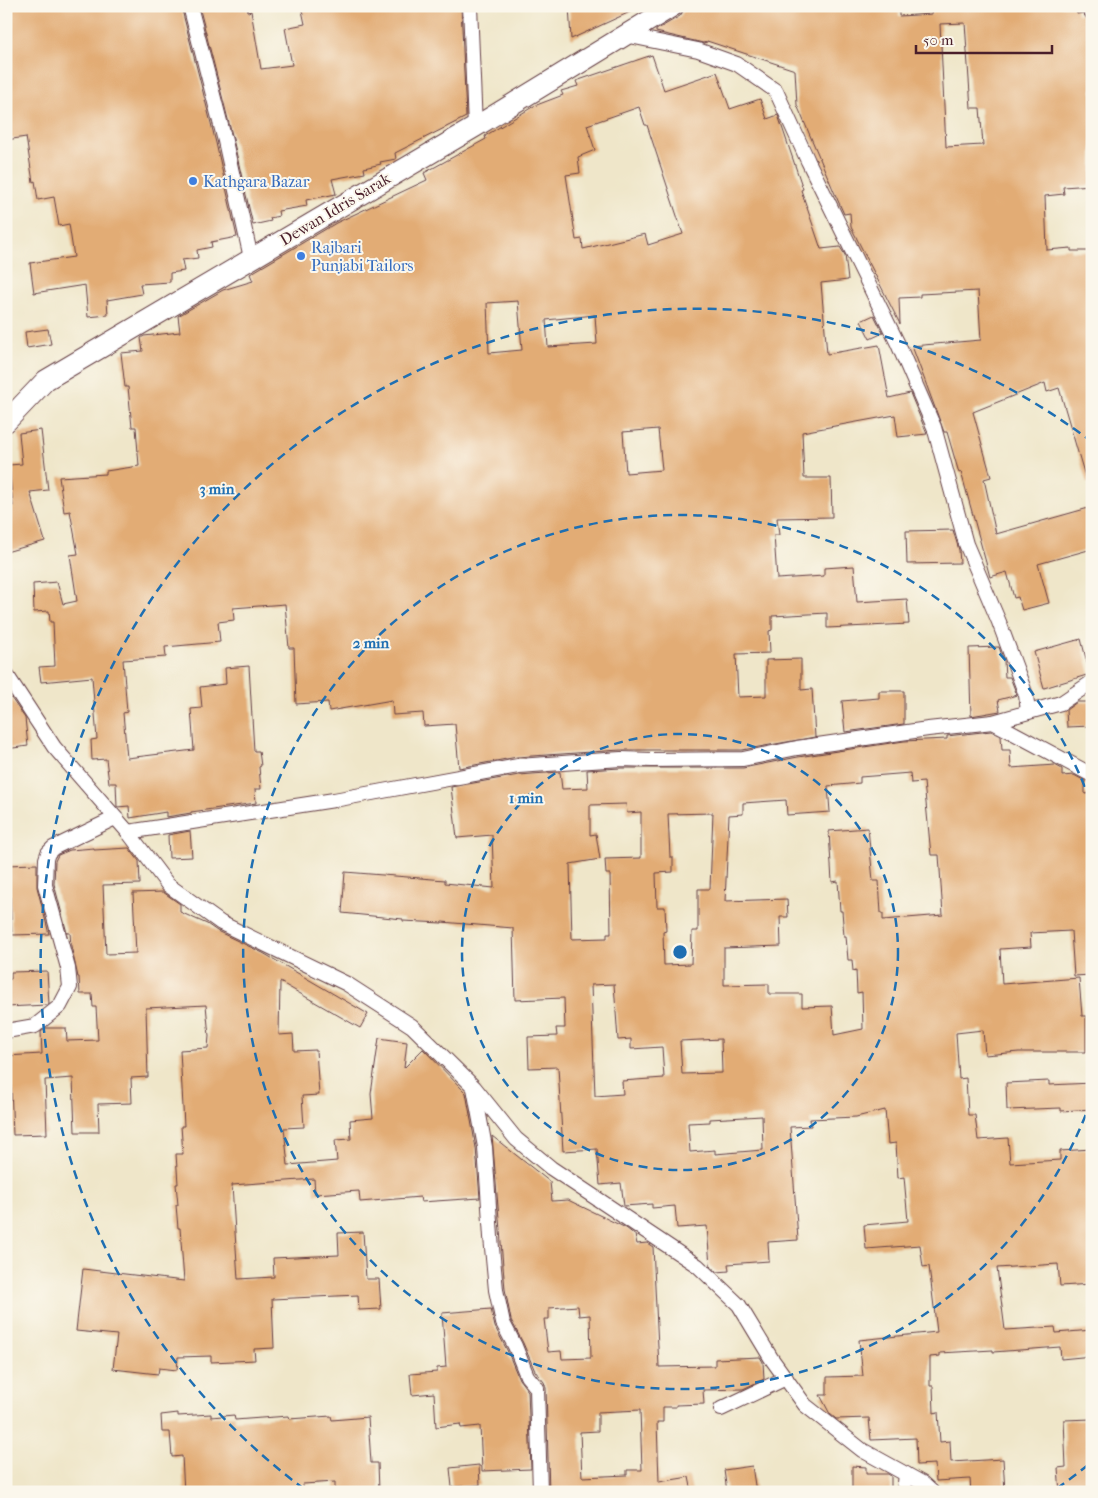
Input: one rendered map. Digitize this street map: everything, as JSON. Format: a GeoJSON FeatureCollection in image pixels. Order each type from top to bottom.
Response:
{"type":"FeatureCollection","features":[{"type":"Feature","properties":{"kind":"main road","name":"Dewan Idris Sarak"},"geometry":{"type":"LineString","coordinates":[[6,422],[46,380],[475,126],[673,6]]}},
{"type":"Feature","properties":{"kind":"street"},"geometry":{"type":"LineString","coordinates":[[190,6],[227,150],[252,258]]}},
{"type":"Feature","properties":{"kind":"street"},"geometry":{"type":"LineString","coordinates":[[470,6],[475,126]]}},
{"type":"Feature","properties":{"kind":"street"},"geometry":{"type":"LineString","coordinates":[[1090,6],[1092,12]]}},
{"type":"Feature","properties":{"kind":"street"},"geometry":{"type":"LineString","coordinates":[[625,35],[698,50],[738,64],[776,91],[812,170],[898,344],[934,427],[966,544],[1026,695],[1028,712]]}},
{"type":"Feature","properties":{"kind":"street"},"geometry":{"type":"LineString","coordinates":[[6,674],[54,747],[128,832],[168,884],[221,923],[347,984],[412,1026],[474,1087],[516,1139],[544,1162],[698,1266],[716,1283],[738,1305],[805,1405],[862,1450],[922,1483],[932,1492]]}},
{"type":"Feature","properties":{"kind":"street"},"geometry":{"type":"LineString","coordinates":[[128,832],[334,800],[518,766],[621,759],[743,759],[797,748],[928,729],[993,722],[1061,703],[1092,682]]}},
{"type":"Feature","properties":{"kind":"street"},"geometry":{"type":"LineString","coordinates":[[993,722],[1092,775]]}},
{"type":"Feature","properties":{"kind":"street"},"geometry":{"type":"LineString","coordinates":[[6,1031],[35,1026],[60,1006],[70,986],[68,968],[45,885],[48,853],[52,848],[115,818]]}},
{"type":"Feature","properties":{"kind":"street"},"geometry":{"type":"LineString","coordinates":[[474,1087],[484,1147],[496,1290],[503,1322],[527,1376],[537,1388],[540,1492]]}},
{"type":"Feature","properties":{"kind":"street"},"geometry":{"type":"LineString","coordinates":[[721,1410],[786,1378]]}},
{"type":"Feature","properties":{"kind":"street"},"geometry":{"type":"LineString","coordinates":[[904,1492],[906,1474]]}},
{"type":"Feature","properties":{"kind":"building"},"geometry":{"type":"Polygon","coordinates":[[[6,6],[181,6],[216,143],[237,237],[211,242],[212,247],[197,250],[198,258],[182,260],[184,271],[170,273],[170,282],[140,284],[142,294],[107,300],[108,315],[88,317],[85,285],[34,293],[30,263],[74,257],[69,224],[59,226],[54,197],[38,200],[35,181],[33,182],[26,137],[6,140],[6,6]]]}},
{"type":"Feature","properties":{"kind":"building"},"geometry":{"type":"Polygon","coordinates":[[[199,6],[247,6],[248,12],[251,11],[261,69],[292,65],[285,28],[305,24],[301,6],[461,6],[466,117],[395,153],[396,159],[364,168],[365,173],[332,179],[336,194],[306,200],[307,206],[278,211],[279,216],[270,218],[271,221],[253,225],[199,6]]]}},
{"type":"Feature","properties":{"kind":"building"},"geometry":{"type":"Polygon","coordinates":[[[569,6],[643,6],[571,39],[569,6]]]}},
{"type":"Feature","properties":{"kind":"building"},"geometry":{"type":"Polygon","coordinates":[[[693,6],[899,6],[899,16],[932,14],[931,8],[949,6],[1076,6],[1077,14],[1083,13],[1087,19],[1092,21],[1092,185],[1063,187],[1064,194],[1045,196],[1047,250],[1071,248],[1071,251],[1092,251],[1092,482],[1087,483],[1059,388],[1047,392],[1045,383],[973,412],[991,477],[984,479],[996,534],[1092,507],[1092,549],[1038,564],[1049,603],[1022,610],[1018,597],[1014,598],[1007,572],[990,577],[961,472],[959,473],[947,432],[944,432],[912,346],[981,340],[978,291],[920,294],[920,297],[899,298],[900,324],[851,227],[850,213],[844,214],[797,105],[795,70],[707,41],[703,43],[656,32],[656,30],[680,16],[684,10],[693,6]],[[965,23],[940,24],[946,147],[983,145],[980,108],[971,108],[965,23]]]}},
{"type":"Feature","properties":{"kind":"building"},"geometry":{"type":"Polygon","coordinates":[[[652,55],[664,90],[717,72],[730,109],[760,99],[767,119],[778,115],[821,249],[840,247],[845,255],[848,280],[821,283],[827,354],[879,345],[889,398],[910,393],[927,434],[898,437],[895,415],[802,432],[804,478],[831,478],[832,517],[777,518],[779,535],[774,535],[777,579],[824,576],[824,568],[854,566],[857,602],[907,599],[909,624],[827,628],[827,613],[772,616],[772,630],[769,631],[770,653],[736,654],[738,697],[766,696],[766,660],[801,659],[801,690],[812,689],[815,737],[742,750],[620,750],[517,757],[459,768],[455,724],[424,726],[423,713],[393,715],[392,700],[329,711],[328,702],[296,704],[294,648],[289,648],[285,604],[233,608],[234,620],[218,622],[220,642],[165,647],[166,657],[123,660],[127,712],[123,713],[127,758],[194,750],[191,709],[202,708],[200,687],[226,684],[225,668],[249,666],[254,751],[259,751],[261,766],[259,767],[261,789],[255,789],[256,803],[166,817],[166,812],[130,818],[129,806],[117,807],[116,783],[109,783],[106,759],[92,760],[91,740],[97,739],[92,677],[41,682],[39,667],[55,666],[53,622],[50,622],[49,611],[34,612],[33,584],[57,582],[63,604],[77,601],[70,555],[78,554],[70,511],[64,512],[59,477],[106,474],[106,471],[139,466],[136,427],[132,427],[128,387],[125,387],[121,353],[143,351],[141,338],[144,336],[180,332],[178,316],[223,290],[253,281],[250,274],[336,223],[427,180],[424,173],[486,139],[485,136],[534,106],[563,95],[561,91],[578,86],[576,81],[652,55]],[[639,107],[587,125],[595,150],[578,157],[580,173],[566,175],[576,240],[582,239],[583,249],[645,234],[648,245],[683,234],[647,125],[645,125],[639,107]],[[518,301],[487,303],[489,353],[522,350],[518,301]],[[595,315],[546,320],[548,347],[597,344],[595,315]],[[658,429],[623,432],[626,473],[662,470],[658,429]]]}},
{"type":"Feature","properties":{"kind":"building"},"geometry":{"type":"Polygon","coordinates":[[[874,315],[883,333],[870,339],[861,321],[874,315]]]}},
{"type":"Feature","properties":{"kind":"building"},"geometry":{"type":"Polygon","coordinates":[[[48,329],[51,344],[27,348],[25,332],[48,329]]]}},
{"type":"Feature","properties":{"kind":"building"},"geometry":{"type":"Polygon","coordinates":[[[41,430],[48,490],[30,492],[45,541],[6,552],[6,508],[13,506],[9,465],[22,464],[19,433],[41,430]]]}},
{"type":"Feature","properties":{"kind":"building"},"geometry":{"type":"Polygon","coordinates":[[[953,530],[959,550],[960,563],[907,564],[906,531],[953,530]]]}},
{"type":"Feature","properties":{"kind":"building"},"geometry":{"type":"Polygon","coordinates":[[[1081,639],[1090,674],[1044,688],[1034,652],[1081,639]]]}},
{"type":"Feature","properties":{"kind":"building"},"geometry":{"type":"Polygon","coordinates":[[[999,647],[1004,661],[1005,677],[1010,677],[1017,695],[998,700],[1000,711],[971,716],[969,648],[999,647]]]}},
{"type":"Feature","properties":{"kind":"building"},"geometry":{"type":"Polygon","coordinates":[[[879,691],[904,691],[904,724],[845,732],[842,701],[879,698],[879,691]]]}},
{"type":"Feature","properties":{"kind":"building"},"geometry":{"type":"Polygon","coordinates":[[[9,695],[25,718],[28,746],[6,749],[6,696],[9,695]]]}},
{"type":"Feature","properties":{"kind":"building"},"geometry":{"type":"Polygon","coordinates":[[[1077,702],[1092,702],[1092,726],[1067,727],[1066,710],[1077,702]]]}},
{"type":"Feature","properties":{"kind":"building"},"geometry":{"type":"Polygon","coordinates":[[[991,731],[1001,736],[1002,750],[1010,750],[1011,768],[1055,765],[1062,769],[1062,776],[1074,775],[1085,781],[1085,794],[1092,793],[1092,922],[1088,922],[1091,975],[1074,976],[1071,931],[1030,933],[1031,947],[1000,949],[1002,984],[1079,978],[1082,1016],[1086,1016],[1086,1052],[1019,1052],[985,1055],[983,1030],[956,1033],[959,1079],[966,1078],[968,1115],[975,1115],[978,1140],[1008,1138],[1010,1163],[1060,1160],[1060,1151],[1092,1149],[1092,1284],[1060,1286],[1058,1264],[997,1268],[1005,1330],[1055,1327],[1056,1333],[1092,1330],[1092,1356],[1061,1359],[1060,1347],[993,1352],[993,1350],[940,1353],[940,1356],[930,1357],[930,1386],[933,1386],[934,1413],[938,1412],[940,1442],[950,1441],[951,1462],[1003,1459],[1005,1492],[971,1492],[970,1479],[936,1481],[935,1464],[917,1465],[916,1438],[871,1440],[869,1418],[836,1419],[830,1414],[820,1395],[827,1395],[827,1377],[863,1376],[859,1340],[937,1332],[929,1266],[923,1267],[920,1245],[866,1249],[864,1225],[908,1221],[904,1177],[898,1178],[896,1143],[888,1144],[885,1110],[856,1117],[810,1119],[811,1126],[790,1127],[798,1240],[768,1242],[769,1261],[728,1264],[729,1271],[717,1272],[710,1266],[707,1226],[677,1228],[675,1206],[652,1208],[652,1204],[624,1206],[621,1183],[600,1185],[597,1149],[563,1151],[558,1067],[529,1068],[528,1037],[557,1036],[556,1028],[565,1028],[564,998],[515,1000],[513,928],[403,921],[403,919],[342,913],[345,872],[445,880],[445,883],[494,888],[492,835],[457,838],[451,787],[519,775],[560,772],[562,789],[588,788],[587,770],[621,768],[743,768],[798,757],[904,741],[947,739],[947,736],[991,731]],[[910,773],[860,777],[860,783],[828,786],[830,812],[787,815],[786,800],[743,803],[743,814],[729,815],[725,901],[787,899],[788,917],[780,917],[781,946],[724,948],[724,985],[769,984],[769,994],[802,994],[802,1007],[832,1006],[834,1035],[863,1029],[862,992],[857,993],[856,970],[853,971],[852,960],[848,960],[842,911],[840,911],[838,881],[832,882],[829,831],[868,828],[873,881],[879,881],[883,920],[943,915],[939,855],[931,855],[924,782],[911,783],[910,773]],[[626,804],[590,805],[590,835],[596,834],[600,859],[570,864],[572,939],[607,938],[607,934],[611,934],[610,874],[606,874],[605,859],[641,858],[641,812],[627,813],[626,804]],[[713,813],[668,814],[670,857],[673,857],[673,872],[656,873],[657,907],[665,907],[666,931],[663,932],[664,965],[691,964],[692,931],[698,931],[698,889],[710,889],[713,813]],[[614,984],[591,985],[595,1096],[623,1094],[622,1081],[664,1078],[662,1047],[631,1049],[631,1039],[618,1040],[614,984]],[[721,1039],[680,1041],[682,1074],[722,1073],[721,1039]],[[762,1116],[710,1119],[710,1122],[688,1123],[690,1152],[715,1150],[715,1154],[763,1150],[762,1116]]]}},
{"type":"Feature","properties":{"kind":"building"},"geometry":{"type":"Polygon","coordinates":[[[190,831],[192,857],[169,858],[168,835],[190,831]]]}},
{"type":"Feature","properties":{"kind":"building"},"geometry":{"type":"Polygon","coordinates":[[[94,848],[94,850],[129,848],[139,861],[140,884],[103,885],[106,954],[136,953],[133,893],[163,892],[180,904],[180,912],[263,953],[368,1014],[360,1028],[280,982],[279,1035],[293,1034],[294,1051],[316,1050],[319,1095],[302,1096],[304,1127],[284,1128],[288,1165],[337,1161],[335,1140],[351,1139],[350,1120],[373,1118],[371,1094],[379,1038],[407,1042],[404,1068],[423,1049],[466,1093],[476,1148],[480,1198],[421,1202],[420,1197],[360,1202],[359,1191],[315,1194],[314,1179],[232,1185],[238,1279],[274,1277],[273,1258],[339,1255],[338,1233],[363,1232],[366,1279],[379,1279],[381,1309],[359,1310],[358,1295],[272,1299],[274,1348],[254,1349],[255,1360],[211,1362],[211,1356],[178,1357],[177,1370],[159,1368],[158,1374],[113,1369],[117,1335],[76,1331],[83,1269],[184,1281],[180,1228],[178,1228],[176,1205],[178,1205],[176,1184],[178,1184],[176,1154],[183,1154],[181,1126],[184,1126],[180,1050],[208,1048],[209,1036],[206,1005],[146,1008],[148,1077],[131,1078],[132,1103],[98,1104],[99,1132],[75,1132],[73,1078],[45,1080],[47,1134],[13,1135],[11,1085],[6,1085],[6,1056],[42,1054],[41,1032],[46,1028],[66,1028],[67,1041],[98,1040],[96,1007],[93,1007],[92,994],[80,994],[79,977],[71,946],[70,933],[67,933],[54,884],[55,861],[58,855],[70,850],[94,848]]]}},
{"type":"Feature","properties":{"kind":"building"},"geometry":{"type":"Polygon","coordinates":[[[37,864],[37,887],[49,934],[12,935],[10,896],[6,896],[6,865],[37,864]]]}},
{"type":"Feature","properties":{"kind":"building"},"geometry":{"type":"Polygon","coordinates":[[[47,971],[49,1004],[6,1007],[6,980],[11,979],[11,972],[47,971]]]}},
{"type":"Feature","properties":{"kind":"building"},"geometry":{"type":"Polygon","coordinates":[[[1049,1081],[1049,1085],[1092,1083],[1092,1109],[1061,1111],[1061,1108],[1007,1110],[1006,1083],[1049,1081]]]}},
{"type":"Feature","properties":{"kind":"building"},"geometry":{"type":"Polygon","coordinates":[[[492,1136],[550,1182],[552,1201],[568,1200],[626,1228],[635,1235],[637,1244],[647,1243],[653,1247],[659,1367],[715,1366],[715,1359],[760,1357],[763,1362],[764,1379],[743,1389],[703,1390],[704,1404],[663,1407],[663,1422],[657,1422],[659,1482],[689,1477],[692,1492],[549,1492],[546,1388],[544,1382],[535,1371],[511,1320],[505,1289],[492,1136]],[[578,1306],[549,1308],[549,1319],[544,1319],[548,1352],[561,1351],[562,1359],[591,1358],[590,1315],[579,1316],[578,1306]],[[640,1410],[598,1412],[598,1431],[580,1432],[582,1477],[627,1475],[627,1470],[642,1470],[640,1410]]]}},
{"type":"Feature","properties":{"kind":"building"},"geometry":{"type":"Polygon","coordinates":[[[491,1309],[495,1327],[519,1379],[528,1391],[531,1469],[482,1471],[480,1426],[461,1428],[460,1424],[436,1427],[434,1393],[412,1395],[410,1374],[437,1372],[437,1368],[446,1367],[442,1313],[491,1309]]]}},
{"type":"Feature","properties":{"kind":"building"},"geometry":{"type":"Polygon","coordinates":[[[178,1413],[178,1416],[211,1414],[211,1417],[234,1415],[235,1420],[288,1416],[289,1419],[331,1416],[332,1420],[368,1417],[371,1463],[378,1463],[379,1491],[335,1492],[335,1482],[303,1484],[303,1492],[184,1492],[182,1456],[172,1457],[170,1432],[162,1432],[161,1415],[178,1413]]]}},
{"type":"Feature","properties":{"kind":"building"},"geometry":{"type":"Polygon","coordinates":[[[1092,1419],[1092,1492],[1060,1492],[1058,1468],[1066,1467],[1064,1420],[1092,1419]]]}},
{"type":"Feature","properties":{"kind":"building"},"geometry":{"type":"Polygon","coordinates":[[[479,1465],[480,1485],[452,1487],[450,1468],[479,1465]]]}},
{"type":"Feature","properties":{"kind":"building"},"geometry":{"type":"Polygon","coordinates":[[[752,1466],[756,1492],[727,1492],[724,1470],[752,1466]]]}},
{"type":"Feature","properties":{"kind":"building"},"geometry":{"type":"Polygon","coordinates":[[[852,1466],[866,1467],[866,1474],[888,1474],[891,1476],[891,1492],[852,1492],[852,1466]]]}},
{"type":"Feature","properties":{"kind":"place","name":"Kathgara Bazar"},"geometry":{"type":"Point","coordinates":[193,181]}},
{"type":"Feature","properties":{"kind":"place","name":"Rajbari Punjabi Tailors"},"geometry":{"type":"Point","coordinates":[301,256]}}]}
